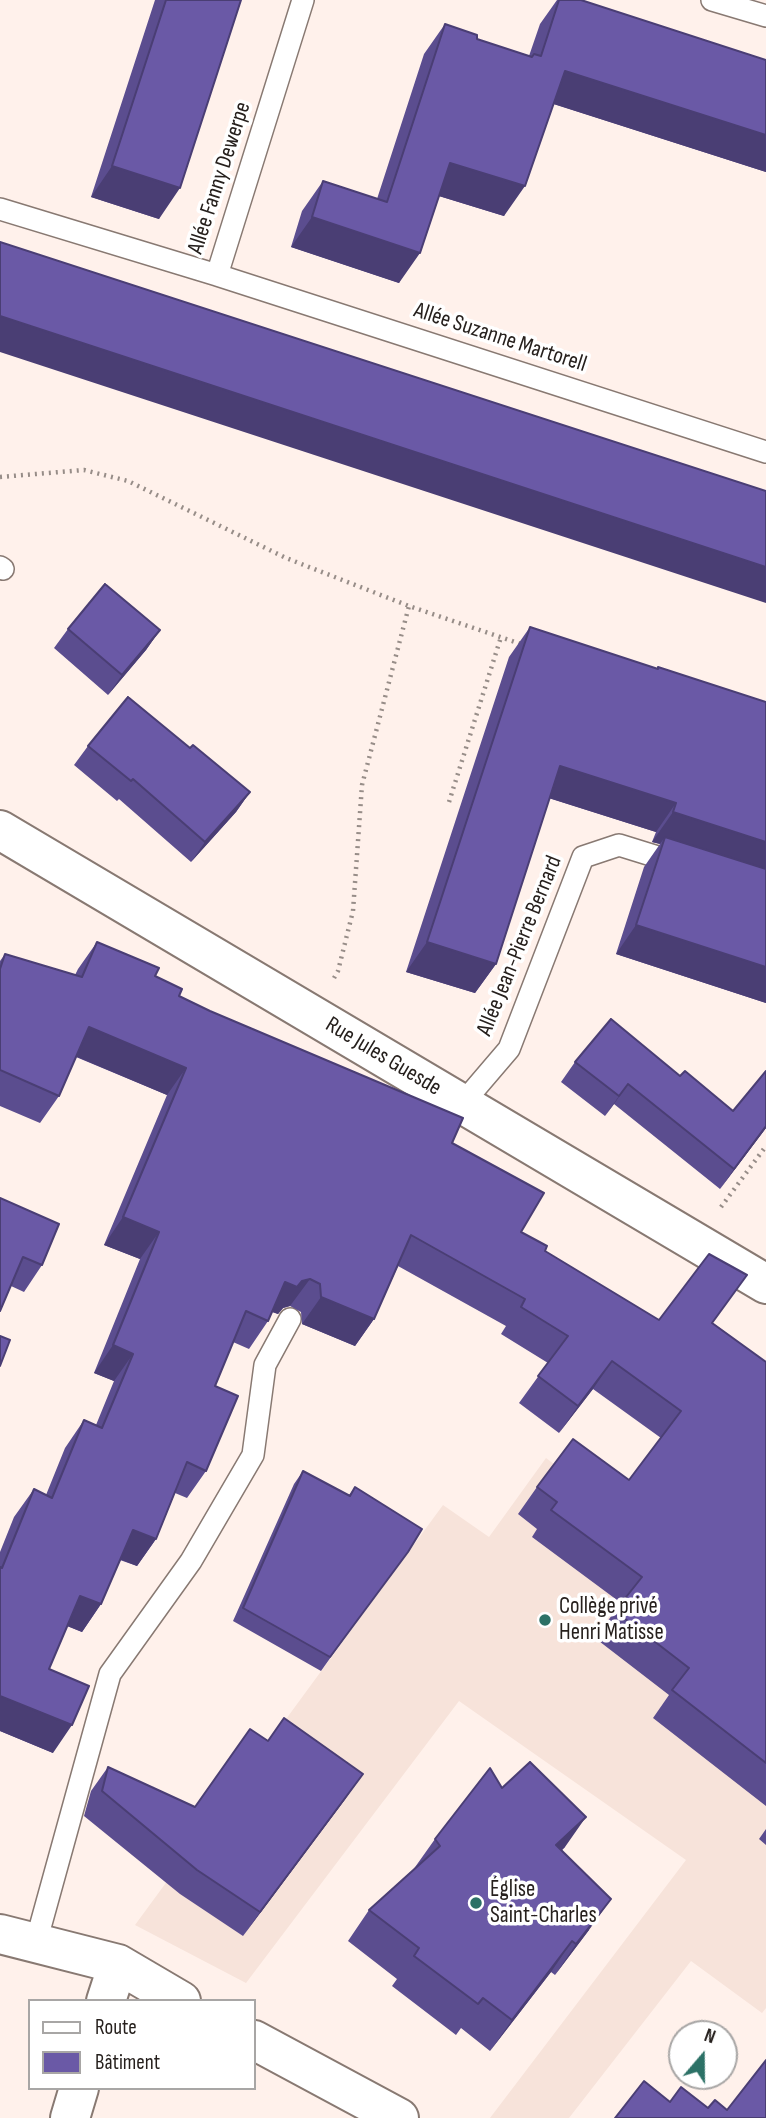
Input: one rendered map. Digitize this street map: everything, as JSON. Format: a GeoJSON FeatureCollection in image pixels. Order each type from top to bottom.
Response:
{"type":"FeatureCollection","features":[{"type":"Feature","properties":{"kind":"street","name":"Rue Jules Guesde"},"geometry":{"type":"LineString","coordinates":[[0,831],[766,1284]]}},
{"type":"Feature","properties":{"kind":"street"},"geometry":{"type":"LineString","coordinates":[[18,1938],[118,1964],[178,1999]]}},
{"type":"Feature","properties":{"kind":"street"},"geometry":{"type":"LineString","coordinates":[[107,1999],[118,1964]]}},
{"type":"Feature","properties":{"kind":"street"},"geometry":{"type":"LineString","coordinates":[[256,2041],[398,2118]]}},
{"type":"Feature","properties":{"kind":"street"},"geometry":{"type":"LineString","coordinates":[[70,2118],[78,2090]]}},
{"type":"Feature","properties":{"kind":"lane","name":"Allée Fanny Dewerpe"},"geometry":{"type":"LineString","coordinates":[[0,209],[217,275],[303,0]]}},
{"type":"Feature","properties":{"kind":"lane"},"geometry":{"type":"LineString","coordinates":[[712,0],[766,16]]}},
{"type":"Feature","properties":{"kind":"lane","name":"Allée Suzanne Martorell"},"geometry":{"type":"LineString","coordinates":[[217,275],[766,452]]}},
{"type":"Feature","properties":{"kind":"lane","name":"Allée Jean-Pierre Bernard"},"geometry":{"type":"LineString","coordinates":[[462,1104],[509,1049],[583,857],[619,845],[699,870]]}},
{"type":"Feature","properties":{"kind":"lane"},"geometry":{"type":"LineString","coordinates":[[18,1938],[110,1674],[191,1561],[253,1455],[265,1365],[290,1319]]}},
{"type":"Feature","properties":{"kind":"path"},"geometry":{"type":"LineString","coordinates":[[0,477],[84,470],[128,481],[286,558],[409,606],[525,645]]}},
{"type":"Feature","properties":{"kind":"path"},"geometry":{"type":"LineString","coordinates":[[312,1015],[338,971],[353,911],[362,785],[409,606]]}},
{"type":"Feature","properties":{"kind":"path"},"geometry":{"type":"LineString","coordinates":[[449,802],[501,637]]}},
{"type":"Feature","properties":{"kind":"path"},"geometry":{"type":"LineString","coordinates":[[694,1242],[766,1146]]}},
{"type":"Feature","properties":{"kind":"shaded area"},"geometry":{"type":"Polygon","coordinates":[[[766,1445],[766,2008],[762,2013],[691,1961],[569,2118],[490,2118],[686,1860],[459,1701],[246,1983],[135,1925],[443,1505],[489,1537],[546,1458],[679,1558],[766,1445]]]}},
{"type":"Feature","properties":{"kind":"building"},"geometry":{"type":"Polygon","coordinates":[[[166,0],[241,0],[180,188],[112,166],[166,0]]]}},
{"type":"Feature","properties":{"kind":"building"},"geometry":{"type":"Polygon","coordinates":[[[559,0],[581,0],[766,60],[766,135],[565,71],[525,186],[450,163],[420,253],[312,217],[323,181],[387,202],[445,24],[477,35],[477,39],[532,57],[534,54],[541,56],[559,0]]]}},
{"type":"Feature","properties":{"kind":"building"},"geometry":{"type":"Polygon","coordinates":[[[0,242],[766,491],[766,567],[0,316],[0,242]]]}},
{"type":"Feature","properties":{"kind":"building"},"geometry":{"type":"Polygon","coordinates":[[[105,584],[160,630],[122,675],[68,629],[105,584]]]}},
{"type":"Feature","properties":{"kind":"building"},"geometry":{"type":"Polygon","coordinates":[[[530,627],[766,702],[766,842],[673,812],[676,803],[560,766],[496,964],[427,942],[530,627]]]}},
{"type":"Feature","properties":{"kind":"building"},"geometry":{"type":"Polygon","coordinates":[[[128,697],[190,748],[193,745],[250,792],[205,842],[133,779],[131,781],[88,746],[128,697]]]}},
{"type":"Feature","properties":{"kind":"building"},"geometry":{"type":"Polygon","coordinates":[[[665,837],[766,869],[766,967],[636,925],[665,837]]]}},
{"type":"Feature","properties":{"kind":"building"},"geometry":{"type":"Polygon","coordinates":[[[97,942],[159,968],[155,976],[182,989],[179,996],[210,1011],[463,1118],[452,1143],[544,1193],[521,1232],[547,1246],[545,1251],[659,1320],[709,1254],[747,1275],[712,1323],[766,1362],[766,1763],[672,1690],[689,1668],[615,1611],[642,1577],[551,1510],[557,1502],[537,1487],[573,1439],[629,1480],[681,1411],[612,1361],[578,1406],[538,1376],[568,1336],[521,1307],[525,1299],[411,1235],[374,1319],[321,1297],[320,1284],[310,1279],[302,1281],[297,1287],[285,1282],[268,1321],[246,1311],[215,1386],[238,1396],[206,1471],[187,1462],[156,1539],[133,1530],[101,1604],[80,1596],[49,1669],[89,1686],[72,1725],[0,1696],[0,1567],[2,1568],[34,1489],[52,1498],[84,1420],[102,1428],[133,1354],[113,1345],[159,1232],[123,1217],[186,1068],[89,1027],[59,1096],[0,1070],[0,969],[5,954],[82,977],[97,942]]]}},
{"type":"Feature","properties":{"kind":"building"},"geometry":{"type":"Polygon","coordinates":[[[611,1019],[680,1076],[685,1071],[733,1111],[766,1071],[766,1126],[734,1169],[628,1084],[619,1096],[575,1062],[611,1019]]]}},
{"type":"Feature","properties":{"kind":"building"},"geometry":{"type":"Polygon","coordinates":[[[0,1198],[59,1224],[42,1265],[23,1257],[0,1311],[0,1198]]]}},
{"type":"Feature","properties":{"kind":"building"},"geometry":{"type":"Polygon","coordinates":[[[0,1336],[10,1340],[0,1366],[0,1336]]]}},
{"type":"Feature","properties":{"kind":"building"},"geometry":{"type":"Polygon","coordinates":[[[303,1471],[350,1496],[355,1487],[422,1529],[330,1657],[243,1608],[303,1471]]]}},
{"type":"Feature","properties":{"kind":"building"},"geometry":{"type":"Polygon","coordinates":[[[284,1718],[363,1774],[260,1912],[197,1870],[102,1791],[108,1767],[195,1807],[250,1729],[268,1741],[284,1718]]]}},
{"type":"Feature","properties":{"kind":"building","name":"Église Saint-Charles"},"geometry":{"type":"Polygon","coordinates":[[[530,1762],[586,1817],[556,1845],[611,1899],[576,1944],[572,1941],[512,2020],[483,1998],[478,2004],[414,1956],[419,1948],[369,1910],[440,1846],[435,1839],[490,1768],[502,1788],[530,1762]]]}},
{"type":"Feature","properties":{"kind":"building"},"geometry":{"type":"Polygon","coordinates":[[[766,2060],[766,2118],[615,2118],[644,2081],[670,2102],[679,2090],[685,2090],[708,2108],[715,2100],[727,2110],[766,2060]]]}},
{"type":"Feature","properties":{"kind":"place","name":"Collège privé Henri Matisse"},"geometry":{"type":"Point","coordinates":[545,1620]}},
{"type":"Feature","properties":{"kind":"place","name":"Église Saint-Charles"},"geometry":{"type":"Point","coordinates":[476,1903]}}]}
